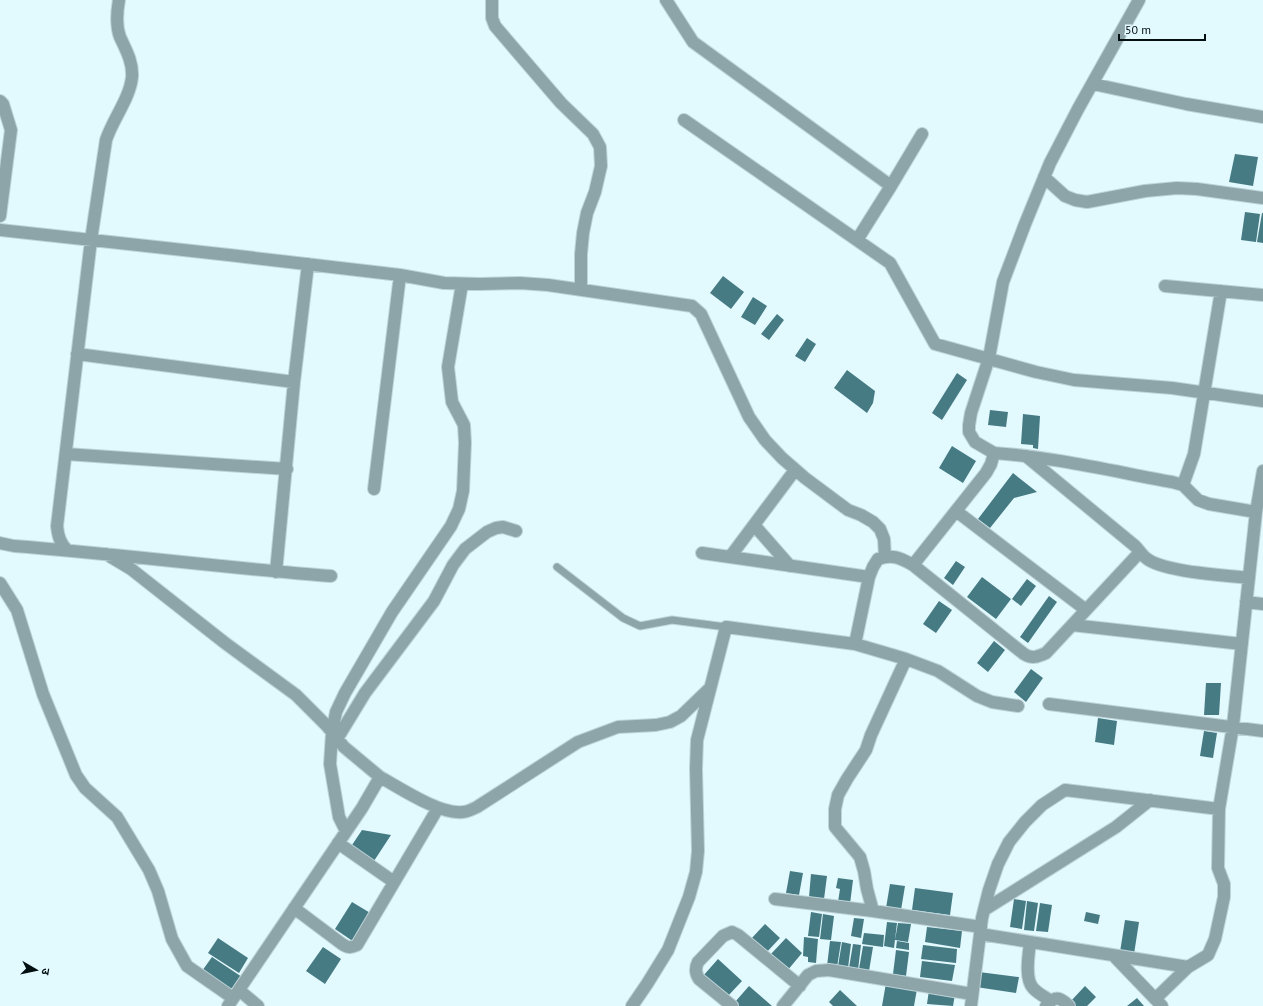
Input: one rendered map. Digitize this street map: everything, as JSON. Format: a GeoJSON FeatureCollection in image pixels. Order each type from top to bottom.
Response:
{"type":"FeatureCollection","features":[{"type":"Feature","properties":{"kind":"street"},"geometry":{"type":"LineString","coordinates":[[67,550],[62,545],[58,536],[57,526],[91,240],[106,140],[110,127],[130,86],[132,76],[128,52],[120,35],[117,23],[119,0]]}},
{"type":"Feature","properties":{"kind":"street"},"geometry":{"type":"LineString","coordinates":[[492,0],[492,18],[495,26],[561,103],[593,134],[600,147],[601,166],[595,192],[587,213],[583,233],[581,254],[581,290]]}},
{"type":"Feature","properties":{"kind":"street"},"geometry":{"type":"LineString","coordinates":[[666,0],[693,42],[891,186]]}},
{"type":"Feature","properties":{"kind":"street"},"geometry":{"type":"LineString","coordinates":[[1139,0],[1092,84],[1044,177],[1003,282],[990,358],[971,413],[969,432],[975,442],[994,453],[1025,455],[1093,466],[1183,485],[1198,500],[1209,504],[1256,512]]}},
{"type":"Feature","properties":{"kind":"street"},"geometry":{"type":"LineString","coordinates":[[1092,84],[1186,104],[1263,117]]}},
{"type":"Feature","properties":{"kind":"street"},"geometry":{"type":"LineString","coordinates":[[0,101],[3,104],[11,130],[0,214]]}},
{"type":"Feature","properties":{"kind":"street"},"geometry":{"type":"LineString","coordinates":[[684,120],[890,263],[935,344],[990,358],[1036,372],[1074,380],[1172,388],[1263,401]]}},
{"type":"Feature","properties":{"kind":"street"},"geometry":{"type":"LineString","coordinates":[[857,240],[922,134]]}},
{"type":"Feature","properties":{"kind":"street"},"geometry":{"type":"LineString","coordinates":[[1044,177],[1065,196],[1075,200],[1087,202],[1145,191],[1177,188],[1197,189],[1263,198]]}},
{"type":"Feature","properties":{"kind":"street"},"geometry":{"type":"LineString","coordinates":[[0,230],[308,264],[400,275],[444,283],[520,283],[692,306],[701,314],[749,417],[765,440],[805,478],[848,510],[874,522],[880,529],[884,539],[885,557]]}},
{"type":"Feature","properties":{"kind":"street"},"geometry":{"type":"LineString","coordinates":[[276,572],[287,469],[294,382],[308,264]]}},
{"type":"Feature","properties":{"kind":"street"},"geometry":{"type":"LineString","coordinates":[[374,489],[400,275]]}},
{"type":"Feature","properties":{"kind":"street"},"geometry":{"type":"LineString","coordinates":[[346,831],[339,817],[330,764],[336,712],[345,693],[392,612],[451,526],[459,509],[463,491],[464,425],[452,402],[448,367],[462,284]]}},
{"type":"Feature","properties":{"kind":"street"},"geometry":{"type":"LineString","coordinates":[[1165,286],[1263,295]]}},
{"type":"Feature","properties":{"kind":"street"},"geometry":{"type":"LineString","coordinates":[[1183,485],[1194,454],[1221,291]]}},
{"type":"Feature","properties":{"kind":"street"},"geometry":{"type":"LineString","coordinates":[[77,354],[294,382]]}},
{"type":"Feature","properties":{"kind":"street"},"geometry":{"type":"LineString","coordinates":[[913,565],[986,473],[991,464],[994,453]]}},
{"type":"Feature","properties":{"kind":"street"},"geometry":{"type":"LineString","coordinates":[[66,454],[287,469]]}},
{"type":"Feature","properties":{"kind":"street"},"geometry":{"type":"LineString","coordinates":[[1025,455],[1135,546],[1146,558],[1156,564],[1171,568],[1249,578]]}},
{"type":"Feature","properties":{"kind":"street"},"geometry":{"type":"LineString","coordinates":[[730,557],[795,470]]}},
{"type":"Feature","properties":{"kind":"street"},"geometry":{"type":"LineString","coordinates":[[1113,955],[1159,1002],[1188,967],[1208,955],[1212,948],[1224,897],[1224,884],[1218,868],[1219,808],[1233,726],[1249,578],[1258,545],[1256,512],[1263,471]]}},
{"type":"Feature","properties":{"kind":"street"},"geometry":{"type":"LineString","coordinates":[[956,511],[1086,610]]}},
{"type":"Feature","properties":{"kind":"street"},"geometry":{"type":"LineString","coordinates":[[754,525],[790,566]]}},
{"type":"Feature","properties":{"kind":"street"},"geometry":{"type":"LineString","coordinates":[[334,736],[434,601],[453,565],[465,549],[487,532],[496,528],[503,527],[516,531]]}},
{"type":"Feature","properties":{"kind":"street"},"geometry":{"type":"LineString","coordinates":[[0,543],[14,546],[331,576]]}},
{"type":"Feature","properties":{"kind":"street"},"geometry":{"type":"LineString","coordinates":[[855,644],[869,578],[878,559],[891,556],[902,559],[913,565],[1031,658],[1038,657],[1046,653],[1140,552]]}},
{"type":"Feature","properties":{"kind":"street"},"geometry":{"type":"LineString","coordinates":[[702,553],[869,578]]}},
{"type":"Feature","properties":{"kind":"street"},"geometry":{"type":"LineString","coordinates":[[106,554],[131,569],[225,643],[296,695],[327,726],[344,747],[380,777],[438,808],[449,811],[463,812],[478,807],[578,742],[618,727],[670,722],[681,716],[711,687]]}},
{"type":"Feature","properties":{"kind":"street"},"geometry":{"type":"LineString","coordinates":[[0,583],[17,610],[43,694],[76,775],[85,788],[117,818],[149,870],[158,891],[172,939],[187,966],[233,998],[258,1006]]}},
{"type":"Feature","properties":{"kind":"street"},"geometry":{"type":"LineString","coordinates":[[1246,602],[1263,604]]}},
{"type":"Feature","properties":{"kind":"street"},"geometry":{"type":"LineString","coordinates":[[1072,625],[1242,644]]}},
{"type":"Feature","properties":{"kind":"street"},"geometry":{"type":"LineString","coordinates":[[632,1006],[668,950],[689,897],[696,872],[698,851],[696,769],[697,740],[726,627],[855,644],[906,659],[938,671],[977,696],[992,702],[1018,706]]}},
{"type":"Feature","properties":{"kind":"street"},"geometry":{"type":"LineString","coordinates":[[873,911],[860,857],[835,827],[835,809],[838,795],[847,778],[866,750],[871,735],[906,659]]}},
{"type":"Feature","properties":{"kind":"street"},"geometry":{"type":"LineString","coordinates":[[1049,704],[1233,726],[1263,731]]}},
{"type":"Feature","properties":{"kind":"street"},"geometry":{"type":"LineString","coordinates":[[233,998],[346,831],[380,777]]}},
{"type":"Feature","properties":{"kind":"street"},"geometry":{"type":"LineString","coordinates":[[971,1006],[984,910],[998,864],[1009,842],[1025,822],[1042,805],[1065,790],[1219,808]]}},
{"type":"Feature","properties":{"kind":"street"},"geometry":{"type":"LineString","coordinates":[[984,910],[1116,827],[1150,800]]}},
{"type":"Feature","properties":{"kind":"street"},"geometry":{"type":"LineString","coordinates":[[294,908],[347,948],[353,948],[358,945],[438,808]]}},
{"type":"Feature","properties":{"kind":"street"},"geometry":{"type":"LineString","coordinates":[[338,843],[394,882]]}},
{"type":"Feature","properties":{"kind":"street"},"geometry":{"type":"LineString","coordinates":[[775,899],[873,911],[981,931],[1030,942],[1188,967]]}},
{"type":"Feature","properties":{"kind":"street"},"geometry":{"type":"LineString","coordinates":[[732,1006],[699,979],[696,974],[696,966],[722,936],[732,932],[738,935],[800,986]]}},
{"type":"Feature","properties":{"kind":"street"},"geometry":{"type":"LineString","coordinates":[[1030,942],[1027,969],[1032,988],[1048,1003],[1056,998],[1060,999],[1069,1006]]}},
{"type":"Feature","properties":{"kind":"street"},"geometry":{"type":"LineString","coordinates":[[783,1006],[808,975],[816,971],[829,970],[972,994]]}},
{"type":"Feature","properties":{"kind":"lane"},"geometry":{"type":"LineString","coordinates":[[557,567],[623,618],[640,626],[672,620],[726,627]]}},
{"type":"Feature","properties":{"kind":"building"},"geometry":{"type":"Polygon","coordinates":[[[1235,154],[1258,157],[1253,186],[1229,182],[1235,154]]]}},
{"type":"Feature","properties":{"kind":"building"},"geometry":{"type":"Polygon","coordinates":[[[1245,212],[1260,214],[1256,242],[1241,240],[1245,212]]]}},
{"type":"Feature","properties":{"kind":"building"},"geometry":{"type":"Polygon","coordinates":[[[1263,213],[1263,243],[1257,242],[1263,213]]]}},
{"type":"Feature","properties":{"kind":"building"},"geometry":{"type":"Polygon","coordinates":[[[723,276],[744,292],[731,309],[710,293],[723,276]]]}},
{"type":"Feature","properties":{"kind":"building"},"geometry":{"type":"Polygon","coordinates":[[[753,297],[767,306],[755,325],[741,317],[753,297]]]}},
{"type":"Feature","properties":{"kind":"building"},"geometry":{"type":"Polygon","coordinates":[[[777,314],[784,320],[769,340],[761,334],[777,314]]]}},
{"type":"Feature","properties":{"kind":"building"},"geometry":{"type":"Polygon","coordinates":[[[807,338],[816,344],[805,362],[795,356],[807,338]]]}},
{"type":"Feature","properties":{"kind":"building"},"geometry":{"type":"Polygon","coordinates":[[[847,370],[875,391],[873,403],[867,413],[834,388],[847,370]]]}},
{"type":"Feature","properties":{"kind":"building"},"geometry":{"type":"Polygon","coordinates":[[[957,373],[967,380],[942,420],[932,413],[957,373]]]}},
{"type":"Feature","properties":{"kind":"building"},"geometry":{"type":"Polygon","coordinates":[[[990,410],[1008,412],[1006,427],[988,425],[990,410]]]}},
{"type":"Feature","properties":{"kind":"building"},"geometry":{"type":"Polygon","coordinates":[[[1023,414],[1040,416],[1038,449],[1033,448],[1033,445],[1021,444],[1023,414]]]}},
{"type":"Feature","properties":{"kind":"building"},"geometry":{"type":"Polygon","coordinates":[[[952,446],[976,461],[963,483],[939,468],[952,446]]]}},
{"type":"Feature","properties":{"kind":"building"},"geometry":{"type":"Polygon","coordinates":[[[1013,473],[1037,492],[1014,498],[990,528],[978,519],[1013,473]]]}},
{"type":"Feature","properties":{"kind":"building"},"geometry":{"type":"Polygon","coordinates":[[[956,561],[965,567],[953,585],[944,578],[956,561]]]}},
{"type":"Feature","properties":{"kind":"building"},"geometry":{"type":"Polygon","coordinates":[[[982,577],[1011,599],[996,619],[967,597],[982,577]]]}},
{"type":"Feature","properties":{"kind":"building"},"geometry":{"type":"Polygon","coordinates":[[[1027,579],[1036,586],[1021,606],[1012,599],[1027,579]]]}},
{"type":"Feature","properties":{"kind":"building"},"geometry":{"type":"Polygon","coordinates":[[[1049,596],[1057,602],[1028,643],[1020,637],[1049,596]]]}},
{"type":"Feature","properties":{"kind":"building"},"geometry":{"type":"Polygon","coordinates":[[[939,601],[952,610],[936,633],[923,624],[939,601]]]}},
{"type":"Feature","properties":{"kind":"building"},"geometry":{"type":"Polygon","coordinates":[[[994,641],[1005,650],[988,672],[977,663],[994,641]]]}},
{"type":"Feature","properties":{"kind":"building"},"geometry":{"type":"Polygon","coordinates":[[[1031,669],[1043,678],[1026,702],[1014,692],[1031,669]]]}},
{"type":"Feature","properties":{"kind":"building"},"geometry":{"type":"Polygon","coordinates":[[[1206,683],[1221,683],[1219,715],[1204,715],[1206,683]]]}},
{"type":"Feature","properties":{"kind":"building"},"geometry":{"type":"Polygon","coordinates":[[[1098,718],[1117,721],[1114,745],[1095,742],[1098,718]]]}},
{"type":"Feature","properties":{"kind":"building"},"geometry":{"type":"Polygon","coordinates":[[[1204,731],[1217,733],[1213,758],[1200,756],[1204,731]]]}},
{"type":"Feature","properties":{"kind":"building"},"geometry":{"type":"Polygon","coordinates":[[[362,830],[391,835],[372,864],[350,848],[362,830]]]}},
{"type":"Feature","properties":{"kind":"building"},"geometry":{"type":"Polygon","coordinates":[[[790,871],[803,873],[799,895],[786,893],[790,871]]]}},
{"type":"Feature","properties":{"kind":"building"},"geometry":{"type":"Polygon","coordinates":[[[811,874],[827,876],[824,899],[809,897],[811,874]]]}},
{"type":"Feature","properties":{"kind":"building"},"geometry":{"type":"Polygon","coordinates":[[[838,878],[853,880],[850,904],[838,902],[840,889],[836,888],[838,878]]]}},
{"type":"Feature","properties":{"kind":"building"},"geometry":{"type":"Polygon","coordinates":[[[890,884],[905,886],[901,910],[886,908],[890,884]]]}},
{"type":"Feature","properties":{"kind":"building"},"geometry":{"type":"Polygon","coordinates":[[[915,888],[953,893],[950,915],[912,910],[915,888]]]}},
{"type":"Feature","properties":{"kind":"building"},"geometry":{"type":"Polygon","coordinates":[[[1014,899],[1026,901],[1022,929],[1010,927],[1014,899]]]}},
{"type":"Feature","properties":{"kind":"building"},"geometry":{"type":"Polygon","coordinates":[[[1027,901],[1038,903],[1034,931],[1024,930],[1027,901]]]}},
{"type":"Feature","properties":{"kind":"building"},"geometry":{"type":"Polygon","coordinates":[[[352,902],[372,914],[354,942],[335,929],[352,902]]]}},
{"type":"Feature","properties":{"kind":"building"},"geometry":{"type":"Polygon","coordinates":[[[1040,903],[1052,905],[1048,932],[1036,931],[1040,903]]]}},
{"type":"Feature","properties":{"kind":"building"},"geometry":{"type":"Polygon","coordinates":[[[811,912],[822,914],[819,937],[808,936],[811,912]]]}},
{"type":"Feature","properties":{"kind":"building"},"geometry":{"type":"Polygon","coordinates":[[[1086,912],[1100,915],[1098,924],[1084,921],[1086,912]]]}},
{"type":"Feature","properties":{"kind":"building"},"geometry":{"type":"Polygon","coordinates":[[[823,914],[834,916],[831,940],[820,939],[823,914]]]}},
{"type":"Feature","properties":{"kind":"building"},"geometry":{"type":"Polygon","coordinates":[[[854,918],[864,919],[861,938],[851,936],[854,918]]]}},
{"type":"Feature","properties":{"kind":"building"},"geometry":{"type":"Polygon","coordinates":[[[1125,920],[1139,922],[1134,954],[1120,952],[1125,920]]]}},
{"type":"Feature","properties":{"kind":"building"},"geometry":{"type":"Polygon","coordinates":[[[887,922],[897,923],[894,948],[884,946],[887,922]]]}},
{"type":"Feature","properties":{"kind":"building"},"geometry":{"type":"Polygon","coordinates":[[[898,923],[911,924],[908,942],[895,940],[898,923]]]}},
{"type":"Feature","properties":{"kind":"building"},"geometry":{"type":"Polygon","coordinates":[[[765,924],[780,938],[765,954],[750,940],[765,924]]]}},
{"type":"Feature","properties":{"kind":"building"},"geometry":{"type":"Polygon","coordinates":[[[927,927],[962,931],[960,948],[925,942],[927,927]]]}},
{"type":"Feature","properties":{"kind":"building"},"geometry":{"type":"Polygon","coordinates":[[[864,933],[884,935],[883,947],[862,944],[864,933]]]}},
{"type":"Feature","properties":{"kind":"building"},"geometry":{"type":"Polygon","coordinates":[[[804,937],[818,939],[816,963],[808,962],[808,957],[803,956],[804,937]]]}},
{"type":"Feature","properties":{"kind":"building"},"geometry":{"type":"Polygon","coordinates":[[[218,938],[248,958],[239,973],[208,953],[218,938]]]}},
{"type":"Feature","properties":{"kind":"building"},"geometry":{"type":"Polygon","coordinates":[[[786,938],[802,953],[787,971],[770,955],[786,938]]]}},
{"type":"Feature","properties":{"kind":"building"},"geometry":{"type":"Polygon","coordinates":[[[830,941],[841,942],[837,967],[827,966],[830,941]]]}},
{"type":"Feature","properties":{"kind":"building"},"geometry":{"type":"Polygon","coordinates":[[[897,941],[909,943],[909,950],[896,948],[897,941]]]}},
{"type":"Feature","properties":{"kind":"building"},"geometry":{"type":"Polygon","coordinates":[[[842,942],[851,944],[848,968],[838,966],[842,942]]]}},
{"type":"Feature","properties":{"kind":"building"},"geometry":{"type":"Polygon","coordinates":[[[853,944],[861,945],[858,970],[849,968],[853,944]]]}},
{"type":"Feature","properties":{"kind":"building"},"geometry":{"type":"Polygon","coordinates":[[[923,945],[957,949],[956,963],[921,959],[923,945]]]}},
{"type":"Feature","properties":{"kind":"building"},"geometry":{"type":"Polygon","coordinates":[[[863,946],[873,947],[869,971],[859,969],[863,946]]]}},
{"type":"Feature","properties":{"kind":"building"},"geometry":{"type":"Polygon","coordinates":[[[323,947],[341,959],[325,984],[306,971],[323,947]]]}},
{"type":"Feature","properties":{"kind":"building"},"geometry":{"type":"Polygon","coordinates":[[[896,950],[909,952],[906,976],[893,974],[896,950]]]}},
{"type":"Feature","properties":{"kind":"building"},"geometry":{"type":"Polygon","coordinates":[[[212,957],[242,977],[232,991],[202,971],[212,957]]]}},
{"type":"Feature","properties":{"kind":"building"},"geometry":{"type":"Polygon","coordinates":[[[718,959],[742,981],[727,997],[703,976],[718,959]]]}},
{"type":"Feature","properties":{"kind":"building"},"geometry":{"type":"Polygon","coordinates":[[[922,961],[955,965],[952,981],[920,977],[922,961]]]}},
{"type":"Feature","properties":{"kind":"building"},"geometry":{"type":"Polygon","coordinates":[[[979,972],[1019,977],[1016,993],[976,987],[979,972]]]}},
{"type":"Feature","properties":{"kind":"building"},"geometry":{"type":"Polygon","coordinates":[[[886,983],[917,989],[914,1006],[882,1006],[886,983]]]}},
{"type":"Feature","properties":{"kind":"building"},"geometry":{"type":"Polygon","coordinates":[[[749,986],[772,1006],[739,1006],[735,1002],[749,986]]]}},
{"type":"Feature","properties":{"kind":"building"},"geometry":{"type":"Polygon","coordinates":[[[1085,986],[1096,997],[1087,1006],[1074,1006],[1070,1002],[1085,986]]]}},
{"type":"Feature","properties":{"kind":"building"},"geometry":{"type":"Polygon","coordinates":[[[840,990],[857,1006],[833,1006],[829,1002],[840,990]]]}},
{"type":"Feature","properties":{"kind":"building"},"geometry":{"type":"Polygon","coordinates":[[[929,990],[955,994],[953,1006],[927,1004],[929,990]]]}},
{"type":"Feature","properties":{"kind":"building"},"geometry":{"type":"Polygon","coordinates":[[[1137,998],[1144,1006],[1127,1006],[1137,998]]]}}]}
